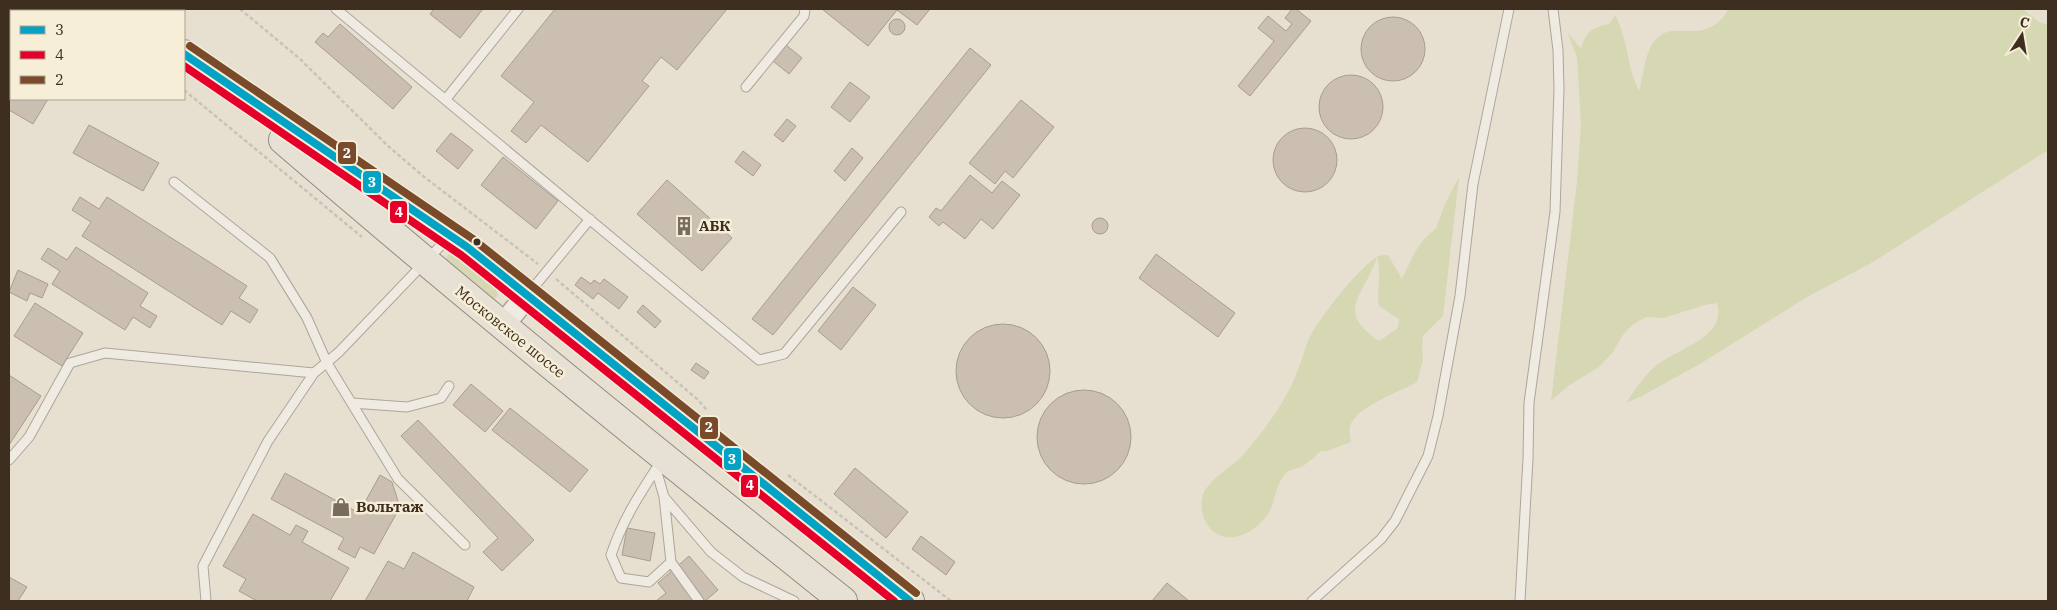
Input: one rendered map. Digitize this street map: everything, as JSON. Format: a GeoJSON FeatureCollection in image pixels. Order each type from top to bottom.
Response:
{"type":"FeatureCollection","features":[{"type":"Feature","properties":{"kind":"main road","name":"Московское шоссе"},"geometry":{"type":"LineString","coordinates":[[185,55],[467,247],[910,601]]}},
{"type":"Feature","properties":{"kind":"main road","name":"Московское шоссе"},"geometry":{"type":"LineString","coordinates":[[185,55],[660,464],[843,601]]}},
{"type":"Feature","properties":{"kind":"street"},"geometry":{"type":"LineString","coordinates":[[502,326],[527,296]]}},
{"type":"Feature","properties":{"kind":"lane"},"geometry":{"type":"LineString","coordinates":[[336,9],[759,360],[784,354],[901,212]]}},
{"type":"Feature","properties":{"kind":"lane"},"geometry":{"type":"LineString","coordinates":[[446,99],[518,9]]}},
{"type":"Feature","properties":{"kind":"lane"},"geometry":{"type":"LineString","coordinates":[[746,87],[804,16],[805,9]]}},
{"type":"Feature","properties":{"kind":"lane"},"geometry":{"type":"LineString","coordinates":[[1312,601],[1381,539],[1395,521],[1428,456],[1438,416],[1460,296],[1473,184],[1509,9]]}},
{"type":"Feature","properties":{"kind":"lane"},"geometry":{"type":"LineString","coordinates":[[1520,601],[1528,459],[1529,403],[1555,212],[1559,89],[1558,50],[1553,9]]}},
{"type":"Feature","properties":{"kind":"lane"},"geometry":{"type":"LineString","coordinates":[[174,182],[270,258],[307,318],[327,362],[398,479],[465,545]]}},
{"type":"Feature","properties":{"kind":"lane"},"geometry":{"type":"LineString","coordinates":[[527,296],[590,219]]}},
{"type":"Feature","properties":{"kind":"lane"},"geometry":{"type":"LineString","coordinates":[[206,601],[203,566],[268,441],[314,373],[339,352],[450,236]]}},
{"type":"Feature","properties":{"kind":"lane"},"geometry":{"type":"LineString","coordinates":[[9,460],[29,437],[70,363],[104,353],[314,373]]}},
{"type":"Feature","properties":{"kind":"lane"},"geometry":{"type":"LineString","coordinates":[[352,403],[407,408],[441,398],[449,386]]}},
{"type":"Feature","properties":{"kind":"lane"},"geometry":{"type":"LineString","coordinates":[[660,464],[671,562],[699,601]]}},
{"type":"Feature","properties":{"kind":"lane"},"geometry":{"type":"LineString","coordinates":[[660,464],[629,510],[620,528],[611,555],[621,578],[649,582],[671,562]]}},
{"type":"Feature","properties":{"kind":"lane"},"geometry":{"type":"LineString","coordinates":[[664,497],[711,552],[743,576],[787,601]]}},
{"type":"Feature","properties":{"kind":"path"},"geometry":{"type":"LineString","coordinates":[[240,9],[299,58],[388,146],[423,176],[547,271],[698,400],[710,414]]}},
{"type":"Feature","properties":{"kind":"path"},"geometry":{"type":"LineString","coordinates":[[782,471],[951,601]]}},
{"type":"Feature","properties":{"kind":"green space"},"geometry":{"type":"Polygon","coordinates":[[[1728,9],[2023,9],[2039,22],[2048,25],[2048,150],[1873,262],[1807,297],[1703,362],[1642,396],[1626,403],[1652,369],[1707,334],[1714,326],[1718,315],[1717,303],[1663,318],[1646,317],[1632,325],[1622,336],[1613,352],[1599,367],[1568,386],[1551,401],[1577,182],[1581,125],[1577,58],[1568,33],[1581,49],[1585,38],[1590,32],[1598,27],[1609,24],[1615,15],[1623,34],[1632,72],[1639,91],[1651,46],[1659,36],[1672,31],[1697,31],[1708,28],[1718,22],[1728,9]]]}},
{"type":"Feature","properties":{"kind":"green space"},"geometry":{"type":"Polygon","coordinates":[[[1459,177],[1443,316],[1423,336],[1423,360],[1417,382],[1380,400],[1361,412],[1350,426],[1351,442],[1321,451],[1303,466],[1286,473],[1279,483],[1271,509],[1255,528],[1239,536],[1230,537],[1222,536],[1215,532],[1209,527],[1202,512],[1205,490],[1243,455],[1274,416],[1292,384],[1308,341],[1319,322],[1360,271],[1378,256],[1388,255],[1402,279],[1423,240],[1436,228],[1446,202],[1459,177]],[[1377,257],[1356,302],[1355,311],[1358,320],[1365,330],[1379,341],[1398,328],[1399,319],[1379,306],[1377,257]]]}},
{"type":"Feature","properties":{"kind":"green space"},"geometry":{"type":"Polygon","coordinates":[[[449,254],[455,256],[496,289],[498,295],[494,300],[444,260],[449,254]]]}},
{"type":"Feature","properties":{"kind":"building"},"geometry":{"type":"Polygon","coordinates":[[[9,9],[16,9],[18,10],[10,10],[9,45],[9,9]]]}},
{"type":"Feature","properties":{"kind":"building"},"geometry":{"type":"Polygon","coordinates":[[[434,9],[483,9],[460,38],[430,14],[434,9]]]}},
{"type":"Feature","properties":{"kind":"building"},"geometry":{"type":"Polygon","coordinates":[[[555,9],[727,9],[677,70],[661,57],[642,81],[649,86],[588,162],[541,125],[526,143],[511,131],[534,102],[501,76],[555,9]]]}},
{"type":"Feature","properties":{"kind":"building"},"geometry":{"type":"Polygon","coordinates":[[[822,9],[930,9],[917,25],[897,10],[868,46],[822,9]]]}},
{"type":"Feature","properties":{"kind":"building"},"geometry":{"type":"Polygon","coordinates":[[[1292,9],[1296,9],[1311,21],[1250,96],[1238,86],[1274,41],[1258,28],[1268,16],[1286,31],[1292,24],[1285,18],[1292,9]]]}},
{"type":"Feature","properties":{"kind":"building"},"geometry":{"type":"Polygon","coordinates":[[[1393,17],[1411,23],[1419,31],[1425,49],[1419,67],[1411,75],[1393,81],[1375,75],[1367,67],[1361,49],[1367,31],[1375,23],[1393,17]]]}},
{"type":"Feature","properties":{"kind":"building"},"geometry":{"type":"Polygon","coordinates":[[[894,19],[900,19],[905,24],[903,33],[894,35],[889,30],[889,24],[894,19]]]}},
{"type":"Feature","properties":{"kind":"building"},"geometry":{"type":"Polygon","coordinates":[[[340,24],[412,87],[393,109],[315,42],[323,33],[328,37],[340,24]]]}},
{"type":"Feature","properties":{"kind":"building"},"geometry":{"type":"Polygon","coordinates":[[[10,45],[10,100],[47,100],[33,124],[9,110],[10,45]]]}},
{"type":"Feature","properties":{"kind":"building"},"geometry":{"type":"Polygon","coordinates":[[[786,45],[802,58],[789,74],[773,61],[786,45]]]}},
{"type":"Feature","properties":{"kind":"building"},"geometry":{"type":"Polygon","coordinates":[[[970,48],[991,65],[773,335],[752,319],[970,48]]]}},
{"type":"Feature","properties":{"kind":"building"},"geometry":{"type":"Polygon","coordinates":[[[1351,75],[1369,81],[1377,89],[1383,107],[1377,125],[1369,133],[1351,139],[1333,133],[1325,125],[1319,107],[1325,89],[1333,81],[1351,75]]]}},
{"type":"Feature","properties":{"kind":"building"},"geometry":{"type":"Polygon","coordinates":[[[850,82],[870,97],[850,122],[831,107],[850,82]]]}},
{"type":"Feature","properties":{"kind":"building"},"geometry":{"type":"Polygon","coordinates":[[[1021,100],[1054,127],[1013,178],[1005,171],[995,184],[969,163],[1021,100]]]}},
{"type":"Feature","properties":{"kind":"building"},"geometry":{"type":"Polygon","coordinates":[[[787,119],[796,126],[783,142],[774,135],[787,119]]]}},
{"type":"Feature","properties":{"kind":"building"},"geometry":{"type":"Polygon","coordinates":[[[89,125],[159,163],[143,191],[73,153],[89,125]]]}},
{"type":"Feature","properties":{"kind":"building"},"geometry":{"type":"Polygon","coordinates":[[[1305,128],[1323,134],[1331,142],[1337,160],[1331,178],[1323,186],[1305,192],[1287,186],[1279,178],[1273,160],[1279,142],[1287,134],[1305,128]]]}},
{"type":"Feature","properties":{"kind":"building"},"geometry":{"type":"Polygon","coordinates":[[[451,133],[473,150],[458,169],[436,151],[451,133]]]}},
{"type":"Feature","properties":{"kind":"building"},"geometry":{"type":"Polygon","coordinates":[[[852,148],[863,158],[845,181],[834,171],[852,148]]]}},
{"type":"Feature","properties":{"kind":"building"},"geometry":{"type":"Polygon","coordinates":[[[743,151],[761,165],[753,176],[735,162],[743,151]]]}},
{"type":"Feature","properties":{"kind":"building"},"geometry":{"type":"Polygon","coordinates":[[[503,157],[558,201],[536,229],[481,185],[503,157]]]}},
{"type":"Feature","properties":{"kind":"building"},"geometry":{"type":"Polygon","coordinates":[[[970,175],[992,193],[1002,181],[1020,195],[993,229],[981,219],[965,239],[943,222],[939,226],[929,217],[936,208],[941,211],[970,175]]]}},
{"type":"Feature","properties":{"kind":"building","name":"АБК"},"geometry":{"type":"Polygon","coordinates":[[[667,180],[732,238],[702,271],[637,214],[667,180]]]}},
{"type":"Feature","properties":{"kind":"building"},"geometry":{"type":"Polygon","coordinates":[[[80,197],[99,209],[107,197],[247,286],[239,298],[258,310],[250,323],[231,311],[222,325],[82,236],[91,222],[72,210],[80,197]]]}},
{"type":"Feature","properties":{"kind":"building"},"geometry":{"type":"Polygon","coordinates":[[[1097,218],[1103,218],[1108,223],[1106,232],[1097,234],[1092,229],[1092,223],[1097,218]]]}},
{"type":"Feature","properties":{"kind":"building"},"geometry":{"type":"Polygon","coordinates":[[[76,247],[148,293],[140,306],[157,316],[150,328],[133,317],[125,330],[52,284],[60,271],[41,259],[48,248],[67,260],[76,247]]]}},
{"type":"Feature","properties":{"kind":"building"},"geometry":{"type":"Polygon","coordinates":[[[1156,254],[1235,313],[1218,337],[1139,278],[1156,254]]]}},
{"type":"Feature","properties":{"kind":"building"},"geometry":{"type":"Polygon","coordinates":[[[18,270],[48,284],[42,298],[30,293],[27,301],[9,292],[18,270]]]}},
{"type":"Feature","properties":{"kind":"building"},"geometry":{"type":"Polygon","coordinates":[[[581,277],[591,284],[594,280],[600,284],[604,279],[628,297],[619,309],[598,293],[593,299],[575,285],[581,277]]]}},
{"type":"Feature","properties":{"kind":"building"},"geometry":{"type":"Polygon","coordinates":[[[853,287],[876,305],[841,350],[818,331],[853,287]]]}},
{"type":"Feature","properties":{"kind":"building"},"geometry":{"type":"Polygon","coordinates":[[[35,303],[83,333],[62,366],[14,336],[35,303]]]}},
{"type":"Feature","properties":{"kind":"building"},"geometry":{"type":"Polygon","coordinates":[[[643,305],[661,321],[655,328],[637,312],[643,305]]]}},
{"type":"Feature","properties":{"kind":"building"},"geometry":{"type":"Polygon","coordinates":[[[994,324],[1012,324],[1037,337],[1047,353],[1050,371],[1047,389],[1037,405],[1012,418],[994,418],[969,405],[956,380],[956,362],[969,337],[994,324]]]}},
{"type":"Feature","properties":{"kind":"building"},"geometry":{"type":"Polygon","coordinates":[[[696,363],[709,372],[704,379],[691,370],[696,363]]]}},
{"type":"Feature","properties":{"kind":"building"},"geometry":{"type":"Polygon","coordinates":[[[9,375],[41,396],[9,445],[9,375]]]}},
{"type":"Feature","properties":{"kind":"building"},"geometry":{"type":"Polygon","coordinates":[[[471,384],[503,411],[485,432],[453,405],[471,384]]]}},
{"type":"Feature","properties":{"kind":"building"},"geometry":{"type":"Polygon","coordinates":[[[1075,390],[1093,390],[1118,403],[1128,419],[1131,437],[1128,455],[1118,471],[1093,484],[1075,484],[1050,471],[1037,446],[1037,428],[1050,403],[1075,390]]]}},
{"type":"Feature","properties":{"kind":"building"},"geometry":{"type":"Polygon","coordinates":[[[510,408],[588,470],[570,492],[492,430],[510,408]]]}},
{"type":"Feature","properties":{"kind":"building"},"geometry":{"type":"Polygon","coordinates":[[[418,420],[534,540],[502,571],[483,552],[498,538],[401,436],[418,420]]]}},
{"type":"Feature","properties":{"kind":"building"},"geometry":{"type":"Polygon","coordinates":[[[855,468],[908,512],[886,538],[834,494],[855,468]]]}},
{"type":"Feature","properties":{"kind":"building"},"geometry":{"type":"Polygon","coordinates":[[[285,473],[359,513],[380,475],[392,482],[400,507],[374,554],[360,547],[355,558],[338,549],[344,538],[271,499],[285,473]]]}},
{"type":"Feature","properties":{"kind":"building"},"geometry":{"type":"Polygon","coordinates":[[[253,514],[290,535],[296,525],[308,531],[302,542],[349,568],[330,601],[257,601],[239,591],[246,579],[223,566],[253,514]]]}},
{"type":"Feature","properties":{"kind":"building"},"geometry":{"type":"Polygon","coordinates":[[[627,528],[655,533],[650,561],[622,555],[627,528]]]}},
{"type":"Feature","properties":{"kind":"building"},"geometry":{"type":"Polygon","coordinates":[[[921,536],[955,562],[946,575],[912,549],[921,536]]]}},
{"type":"Feature","properties":{"kind":"building"},"geometry":{"type":"Polygon","coordinates":[[[413,552],[474,587],[467,601],[365,601],[388,561],[404,569],[413,552]]]}},
{"type":"Feature","properties":{"kind":"building"},"geometry":{"type":"Polygon","coordinates":[[[689,556],[718,590],[705,601],[656,601],[666,593],[658,583],[689,556]]]}},
{"type":"Feature","properties":{"kind":"building"},"geometry":{"type":"Polygon","coordinates":[[[9,577],[27,587],[18,601],[9,601],[9,577]]]}},
{"type":"Feature","properties":{"kind":"building"},"geometry":{"type":"Polygon","coordinates":[[[1167,583],[1189,601],[1152,601],[1167,583]]]}},
{"type":"Feature","properties":{"kind":"transit line","name":"2"},"geometry":{"type":"LineString","coordinates":[[190,46],[473,239],[916,593]]}},
{"type":"Feature","properties":{"kind":"transit line","name":"3"},"geometry":{"type":"LineString","coordinates":[[185,55],[467,247],[910,601]]}},
{"type":"Feature","properties":{"kind":"transit line","name":"4"},"geometry":{"type":"LineString","coordinates":[[185,67],[461,255],[894,601]]}},
{"type":"Feature","properties":{"kind":"place","name":"АБК"},"geometry":{"type":"Point","coordinates":[684,226]}},
{"type":"Feature","properties":{"kind":"place","name":"Вольтаж"},"geometry":{"type":"Point","coordinates":[341,507]}}]}
